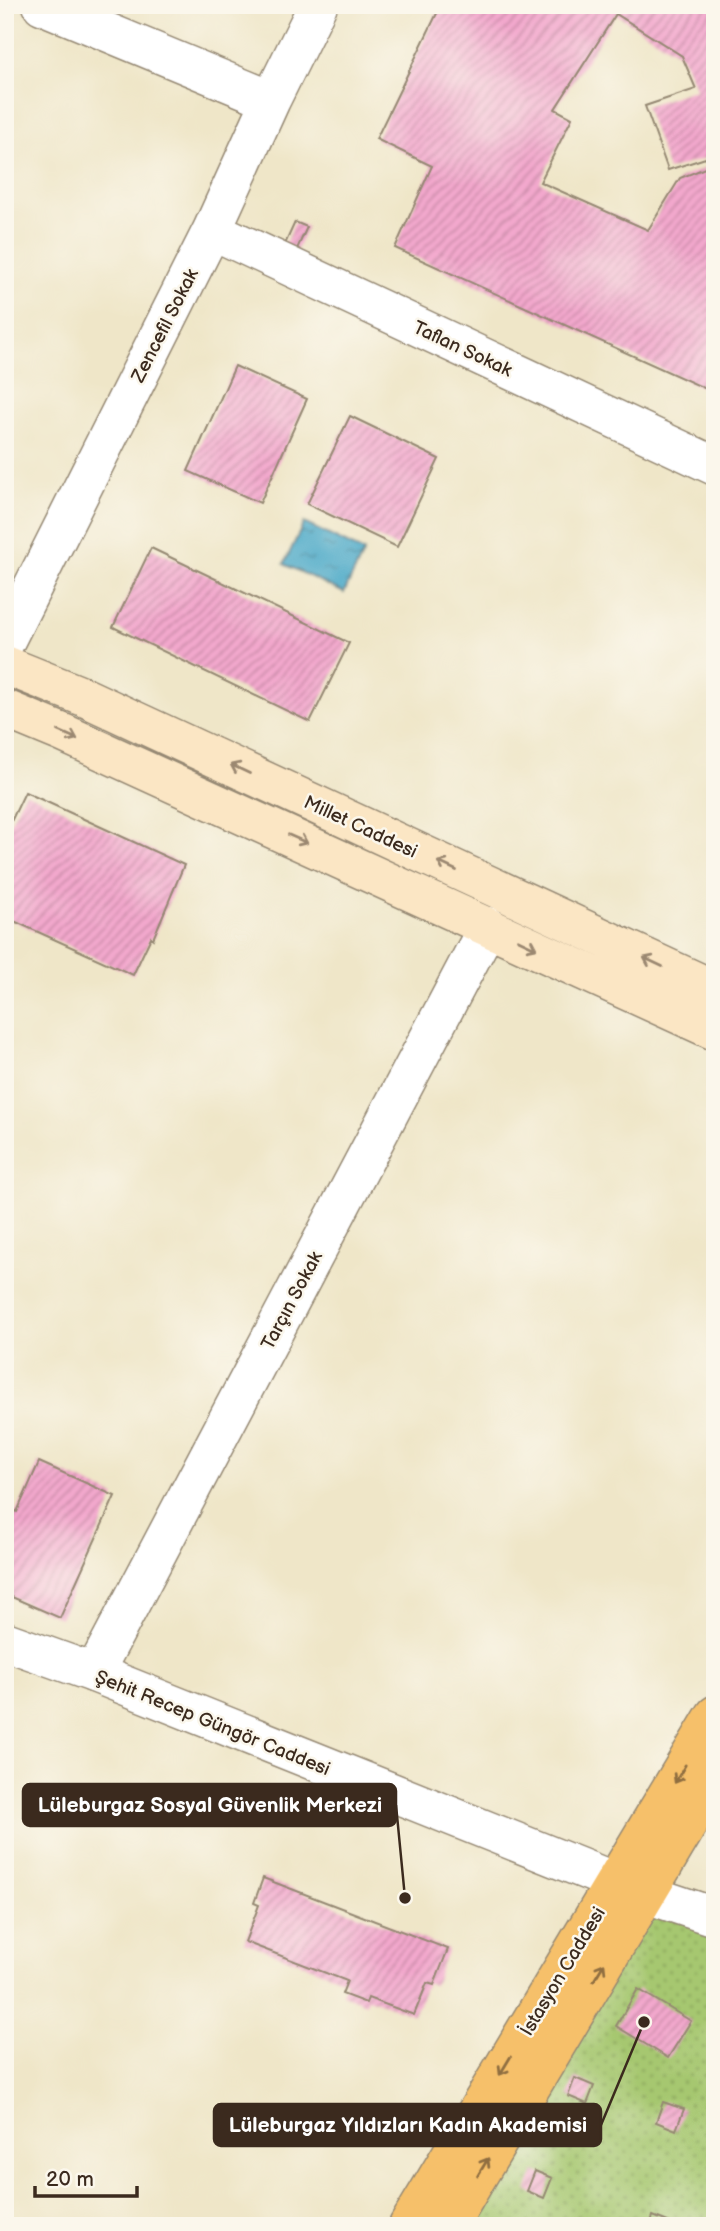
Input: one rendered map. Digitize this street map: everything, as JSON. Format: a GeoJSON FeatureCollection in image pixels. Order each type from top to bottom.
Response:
{"type":"FeatureCollection","features":[{"type":"Feature","properties":{"kind":"main road","name":"Millet Caddesi"},"geometry":{"type":"LineString","coordinates":[[5,665],[94,701],[715,990]]}},
{"type":"Feature","properties":{"kind":"main road","name":"Millet Caddesi"},"geometry":{"type":"LineString","coordinates":[[5,709],[64,733],[715,1031]]}},
{"type":"Feature","properties":{"kind":"main road","name":"İstasyon Caddesi"},"geometry":{"type":"LineString","coordinates":[[448,2226],[631,1888],[715,1715]]}},
{"type":"Feature","properties":{"kind":"main road","name":"İstasyon Caddesi"},"geometry":{"type":"LineString","coordinates":[[408,2226],[631,1888],[715,1779]]}},
{"type":"Feature","properties":{"kind":"street"},"geometry":{"type":"LineString","coordinates":[[42,5],[271,100]]}},
{"type":"Feature","properties":{"kind":"street","name":"Zencefil Sokak"},"geometry":{"type":"LineString","coordinates":[[5,642],[212,230],[318,5]]}},
{"type":"Feature","properties":{"kind":"street","name":"Taflan Sokak"},"geometry":{"type":"LineString","coordinates":[[212,230],[715,466]]}},
{"type":"Feature","properties":{"kind":"street","name":"Tarçın Sokak"},"geometry":{"type":"LineString","coordinates":[[94,1674],[488,926]]}},
{"type":"Feature","properties":{"kind":"street","name":"Şehit Recep Güngör Caddesi"},"geometry":{"type":"LineString","coordinates":[[5,1641],[631,1888],[715,1917]]}},
{"type":"Feature","properties":{"kind":"green space"},"geometry":{"type":"Polygon","coordinates":[[[649,1905],[715,1927],[715,2226],[455,2226],[649,1905]]]}},
{"type":"Feature","properties":{"kind":"water"},"geometry":{"type":"Polygon","coordinates":[[[304,523],[364,552],[344,593],[284,564],[304,523]]]}},
{"type":"Feature","properties":{"kind":"building"},"geometry":{"type":"Polygon","coordinates":[[[441,5],[715,5],[715,155],[668,170],[645,106],[696,89],[682,56],[616,14],[555,109],[572,118],[540,182],[648,230],[680,178],[715,164],[715,393],[395,248],[432,166],[376,139],[441,5]]]}},
{"type":"Feature","properties":{"kind":"building"},"geometry":{"type":"Polygon","coordinates":[[[295,222],[307,227],[293,258],[281,253],[295,222]]]}},
{"type":"Feature","properties":{"kind":"building"},"geometry":{"type":"Polygon","coordinates":[[[235,366],[307,399],[260,503],[188,471],[235,366]]]}},
{"type":"Feature","properties":{"kind":"building"},"geometry":{"type":"Polygon","coordinates":[[[350,416],[439,459],[397,547],[307,504],[350,416]]]}},
{"type":"Feature","properties":{"kind":"building"},"geometry":{"type":"Polygon","coordinates":[[[151,548],[349,643],[310,722],[113,627],[151,548]]]}},
{"type":"Feature","properties":{"kind":"building"},"geometry":{"type":"Polygon","coordinates":[[[25,792],[184,865],[153,939],[151,937],[133,975],[5,917],[5,834],[25,792]]]}},
{"type":"Feature","properties":{"kind":"building"},"geometry":{"type":"Polygon","coordinates":[[[39,1462],[115,1496],[60,1618],[5,1594],[5,1506],[17,1512],[39,1462]]]}},
{"type":"Feature","properties":{"kind":"building"},"geometry":{"type":"Polygon","coordinates":[[[263,1878],[448,1949],[434,1985],[427,1983],[414,2015],[368,1998],[366,2003],[342,1994],[347,1981],[245,1942],[259,1905],[254,1903],[263,1878]]]}},
{"type":"Feature","properties":{"kind":"building"},"geometry":{"type":"Polygon","coordinates":[[[638,1989],[691,2021],[668,2058],[616,2026],[638,1989]]]}},
{"type":"Feature","properties":{"kind":"building"},"geometry":{"type":"Polygon","coordinates":[[[575,2078],[594,2086],[587,2104],[568,2096],[575,2078]]]}},
{"type":"Feature","properties":{"kind":"building"},"geometry":{"type":"Polygon","coordinates":[[[663,2102],[684,2109],[676,2130],[656,2122],[663,2102]]]}},
{"type":"Feature","properties":{"kind":"building"},"geometry":{"type":"Polygon","coordinates":[[[535,2171],[552,2178],[544,2198],[527,2191],[535,2171]]]}},
{"type":"Feature","properties":{"kind":"building"},"geometry":{"type":"Polygon","coordinates":[[[653,2216],[673,2224],[650,2226],[653,2216]]]}},
{"type":"Feature","properties":{"kind":"place","name":"Lüleburgaz Sosyal Güvenlik Merkezi"},"geometry":{"type":"Point","coordinates":[405,1898]}},
{"type":"Feature","properties":{"kind":"place","name":"Lüleburgaz Yıldızları Kadın Akademisi"},"geometry":{"type":"Point","coordinates":[644,2022]}}]}
